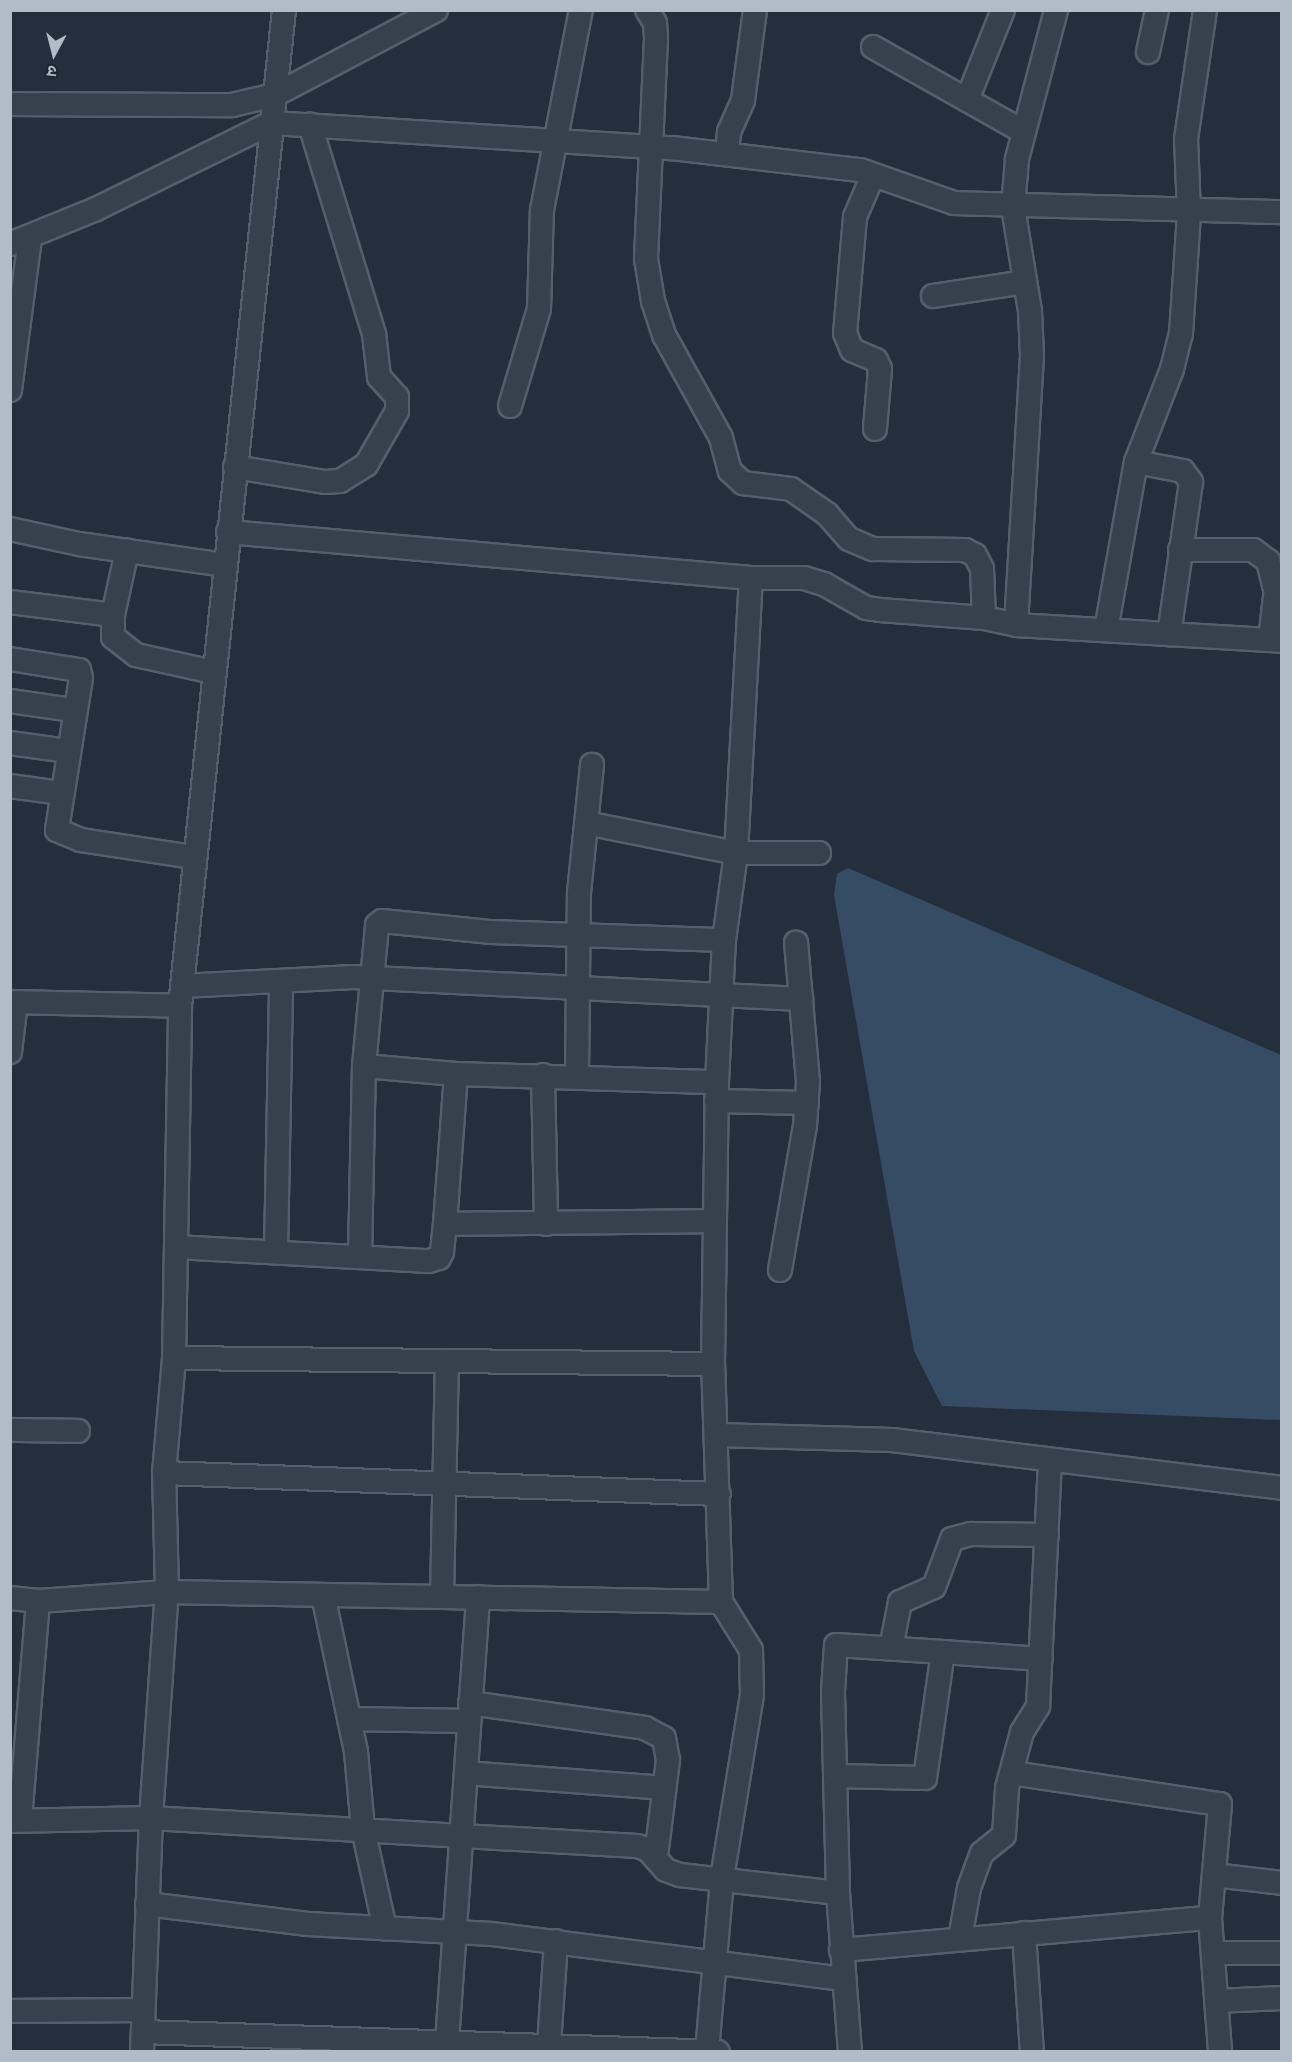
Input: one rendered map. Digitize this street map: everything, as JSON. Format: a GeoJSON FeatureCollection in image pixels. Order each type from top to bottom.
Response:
{"type":"FeatureCollection","features":[{"type":"Feature","properties":{"kind":"street"},"geometry":{"type":"LineString","coordinates":[[143,2031],[151,1818],[167,1592],[164,1473],[174,1358],[181,996],[213,672],[284,10]]}},
{"type":"Feature","properties":{"kind":"street"},"geometry":{"type":"LineString","coordinates":[[10,104],[203,107],[232,105],[275,95],[436,10]]}},
{"type":"Feature","properties":{"kind":"street"},"geometry":{"type":"LineString","coordinates":[[510,406],[538,309],[542,210],[581,10]]}},
{"type":"Feature","properties":{"kind":"street"},"geometry":{"type":"LineString","coordinates":[[727,154],[729,132],[743,99],[755,10]]}},
{"type":"Feature","properties":{"kind":"street"},"geometry":{"type":"LineString","coordinates":[[967,100],[1003,10]]}},
{"type":"Feature","properties":{"kind":"street"},"geometry":{"type":"LineString","coordinates":[[1016,625],[1031,395],[1030,311],[1013,207],[1024,132],[1056,10]]}},
{"type":"Feature","properties":{"kind":"street"},"geometry":{"type":"LineString","coordinates":[[1148,52],[1156,10]]}},
{"type":"Feature","properties":{"kind":"street"},"geometry":{"type":"LineString","coordinates":[[1106,630],[1136,462],[1151,414],[1172,369],[1181,334],[1189,213],[1186,139],[1205,10]]}},
{"type":"Feature","properties":{"kind":"street"},"geometry":{"type":"LineString","coordinates":[[653,15],[654,147],[646,259],[653,301],[664,335],[721,438],[735,479],[753,486],[791,489],[827,514],[849,539],[873,549],[965,550],[975,555],[982,569],[984,618]]}},
{"type":"Feature","properties":{"kind":"street"},"geometry":{"type":"LineString","coordinates":[[873,47],[1024,132]]}},
{"type":"Feature","properties":{"kind":"street"},"geometry":{"type":"LineString","coordinates":[[10,390],[20,242],[271,123],[654,147],[727,154],[860,170],[954,203],[1189,213],[1281,212]]}},
{"type":"Feature","properties":{"kind":"street"},"geometry":{"type":"LineString","coordinates":[[235,467],[325,482],[340,481],[366,465],[397,411],[397,397],[379,377],[374,334],[310,125]]}},
{"type":"Feature","properties":{"kind":"street"},"geometry":{"type":"LineString","coordinates":[[873,175],[855,218],[845,333],[852,350],[876,360],[880,369],[875,429]]}},
{"type":"Feature","properties":{"kind":"street"},"geometry":{"type":"LineString","coordinates":[[933,296],[1026,282]]}},
{"type":"Feature","properties":{"kind":"street"},"geometry":{"type":"LineString","coordinates":[[1136,462],[1188,475],[1191,482],[1169,634]]}},
{"type":"Feature","properties":{"kind":"street"},"geometry":{"type":"LineString","coordinates":[[10,529],[127,551],[225,565]]}},
{"type":"Feature","properties":{"kind":"street"},"geometry":{"type":"LineString","coordinates":[[228,532],[751,578],[816,581],[866,608],[984,618],[1016,625],[1276,640],[1279,589],[1268,561],[1253,550],[1180,550]]}},
{"type":"Feature","properties":{"kind":"street"},"geometry":{"type":"LineString","coordinates":[[127,551],[113,615],[114,638],[136,655],[213,672]]}},
{"type":"Feature","properties":{"kind":"street"},"geometry":{"type":"LineString","coordinates":[[707,2051],[722,1878],[752,1694],[751,1650],[722,1602],[713,1364],[717,1092],[724,940],[736,852],[751,578]]}},
{"type":"Feature","properties":{"kind":"street"},"geometry":{"type":"LineString","coordinates":[[10,602],[113,615]]}},
{"type":"Feature","properties":{"kind":"street"},"geometry":{"type":"LineString","coordinates":[[10,659],[79,670],[81,678],[73,710],[60,793],[57,830],[66,836],[194,857]]}},
{"type":"Feature","properties":{"kind":"street"},"geometry":{"type":"LineString","coordinates":[[10,701],[73,710]]}},
{"type":"Feature","properties":{"kind":"street"},"geometry":{"type":"LineString","coordinates":[[10,743],[68,751]]}},
{"type":"Feature","properties":{"kind":"street"},"geometry":{"type":"LineString","coordinates":[[578,1076],[578,935],[592,765]]}},
{"type":"Feature","properties":{"kind":"street"},"geometry":{"type":"LineString","coordinates":[[10,786],[60,793]]}},
{"type":"Feature","properties":{"kind":"street"},"geometry":{"type":"LineString","coordinates":[[586,824],[736,852],[819,853]]}},
{"type":"Feature","properties":{"kind":"street"},"geometry":{"type":"LineString","coordinates":[[360,1255],[364,1066],[374,935],[382,921],[491,932],[724,940]]}},
{"type":"Feature","properties":{"kind":"street"},"geometry":{"type":"LineString","coordinates":[[780,1270],[807,1103],[807,1042],[796,942]]}},
{"type":"Feature","properties":{"kind":"street"},"geometry":{"type":"LineString","coordinates":[[10,1052],[13,1002],[181,996],[280,981],[372,979],[801,999]]}},
{"type":"Feature","properties":{"kind":"street"},"geometry":{"type":"LineString","coordinates":[[276,1251],[280,981]]}},
{"type":"Feature","properties":{"kind":"street"},"geometry":{"type":"LineString","coordinates":[[364,1066],[456,1074],[578,1076],[807,1103]]}},
{"type":"Feature","properties":{"kind":"street"},"geometry":{"type":"LineString","coordinates":[[176,1246],[440,1258],[445,1224],[456,1074]]}},
{"type":"Feature","properties":{"kind":"street"},"geometry":{"type":"LineString","coordinates":[[543,1075],[546,1224]]}},
{"type":"Feature","properties":{"kind":"street"},"geometry":{"type":"LineString","coordinates":[[445,1224],[715,1221]]}},
{"type":"Feature","properties":{"kind":"street"},"geometry":{"type":"LineString","coordinates":[[174,1358],[713,1364]]}},
{"type":"Feature","properties":{"kind":"street"},"geometry":{"type":"LineString","coordinates":[[442,1596],[447,1361]]}},
{"type":"Feature","properties":{"kind":"street"},"geometry":{"type":"LineString","coordinates":[[10,1430],[78,1431]]}},
{"type":"Feature","properties":{"kind":"street"},"geometry":{"type":"LineString","coordinates":[[717,1435],[892,1440],[1281,1488]]}},
{"type":"Feature","properties":{"kind":"street"},"geometry":{"type":"LineString","coordinates":[[960,1939],[969,1888],[982,1853],[1004,1836],[1012,1773],[1023,1732],[1038,1706],[1050,1460]]}},
{"type":"Feature","properties":{"kind":"street"},"geometry":{"type":"LineString","coordinates":[[164,1473],[718,1494]]}},
{"type":"Feature","properties":{"kind":"street"},"geometry":{"type":"LineString","coordinates":[[891,1648],[900,1602],[934,1587],[952,1539],[971,1534],[1047,1535]]}},
{"type":"Feature","properties":{"kind":"street"},"geometry":{"type":"LineString","coordinates":[[10,1598],[38,1601],[167,1592],[722,1602]]}},
{"type":"Feature","properties":{"kind":"street"},"geometry":{"type":"LineString","coordinates":[[323,1594],[349,1719],[363,1829],[385,1929]]}},
{"type":"Feature","properties":{"kind":"street"},"geometry":{"type":"LineString","coordinates":[[447,2042],[478,1597]]}},
{"type":"Feature","properties":{"kind":"street"},"geometry":{"type":"LineString","coordinates":[[38,1601],[20,1735],[15,1820],[151,1818],[637,1846],[656,1857],[666,1870],[680,1875],[838,1893]]}},
{"type":"Feature","properties":{"kind":"street"},"geometry":{"type":"LineString","coordinates":[[850,2052],[838,1893],[835,1776],[836,1645],[1041,1659]]}},
{"type":"Feature","properties":{"kind":"street"},"geometry":{"type":"LineString","coordinates":[[835,1776],[925,1778],[943,1652]]}},
{"type":"Feature","properties":{"kind":"street"},"geometry":{"type":"LineString","coordinates":[[349,1719],[470,1712],[657,1732],[668,1747],[656,1857]]}},
{"type":"Feature","properties":{"kind":"street"},"geometry":{"type":"LineString","coordinates":[[466,1773],[664,1788]]}},
{"type":"Feature","properties":{"kind":"street"},"geometry":{"type":"LineString","coordinates":[[1012,1773],[1220,1804],[1210,1918],[1220,2052]]}},
{"type":"Feature","properties":{"kind":"street"},"geometry":{"type":"LineString","coordinates":[[1214,1875],[1281,1883]]}},
{"type":"Feature","properties":{"kind":"street"},"geometry":{"type":"LineString","coordinates":[[147,1904],[308,1924],[556,1941],[844,1979]]}},
{"type":"Feature","properties":{"kind":"street"},"geometry":{"type":"LineString","coordinates":[[841,1950],[1210,1918]]}},
{"type":"Feature","properties":{"kind":"street"},"geometry":{"type":"LineString","coordinates":[[1024,1933],[1032,2052]]}},
{"type":"Feature","properties":{"kind":"street"},"geometry":{"type":"LineString","coordinates":[[549,2045],[556,1941]]}},
{"type":"Feature","properties":{"kind":"street"},"geometry":{"type":"LineString","coordinates":[[1212,1953],[1281,1953]]}},
{"type":"Feature","properties":{"kind":"street"},"geometry":{"type":"LineString","coordinates":[[1216,2001],[1281,1998]]}},
{"type":"Feature","properties":{"kind":"street"},"geometry":{"type":"LineString","coordinates":[[10,2011],[143,2031],[381,2046],[447,2042],[514,2048],[549,2045],[718,2052]]}},
{"type":"Feature","properties":{"kind":"water"},"geometry":{"type":"Polygon","coordinates":[[[848,868],[1281,1055],[1281,1420],[942,1406],[914,1351],[834,895],[837,874],[848,868]]]}}]}
